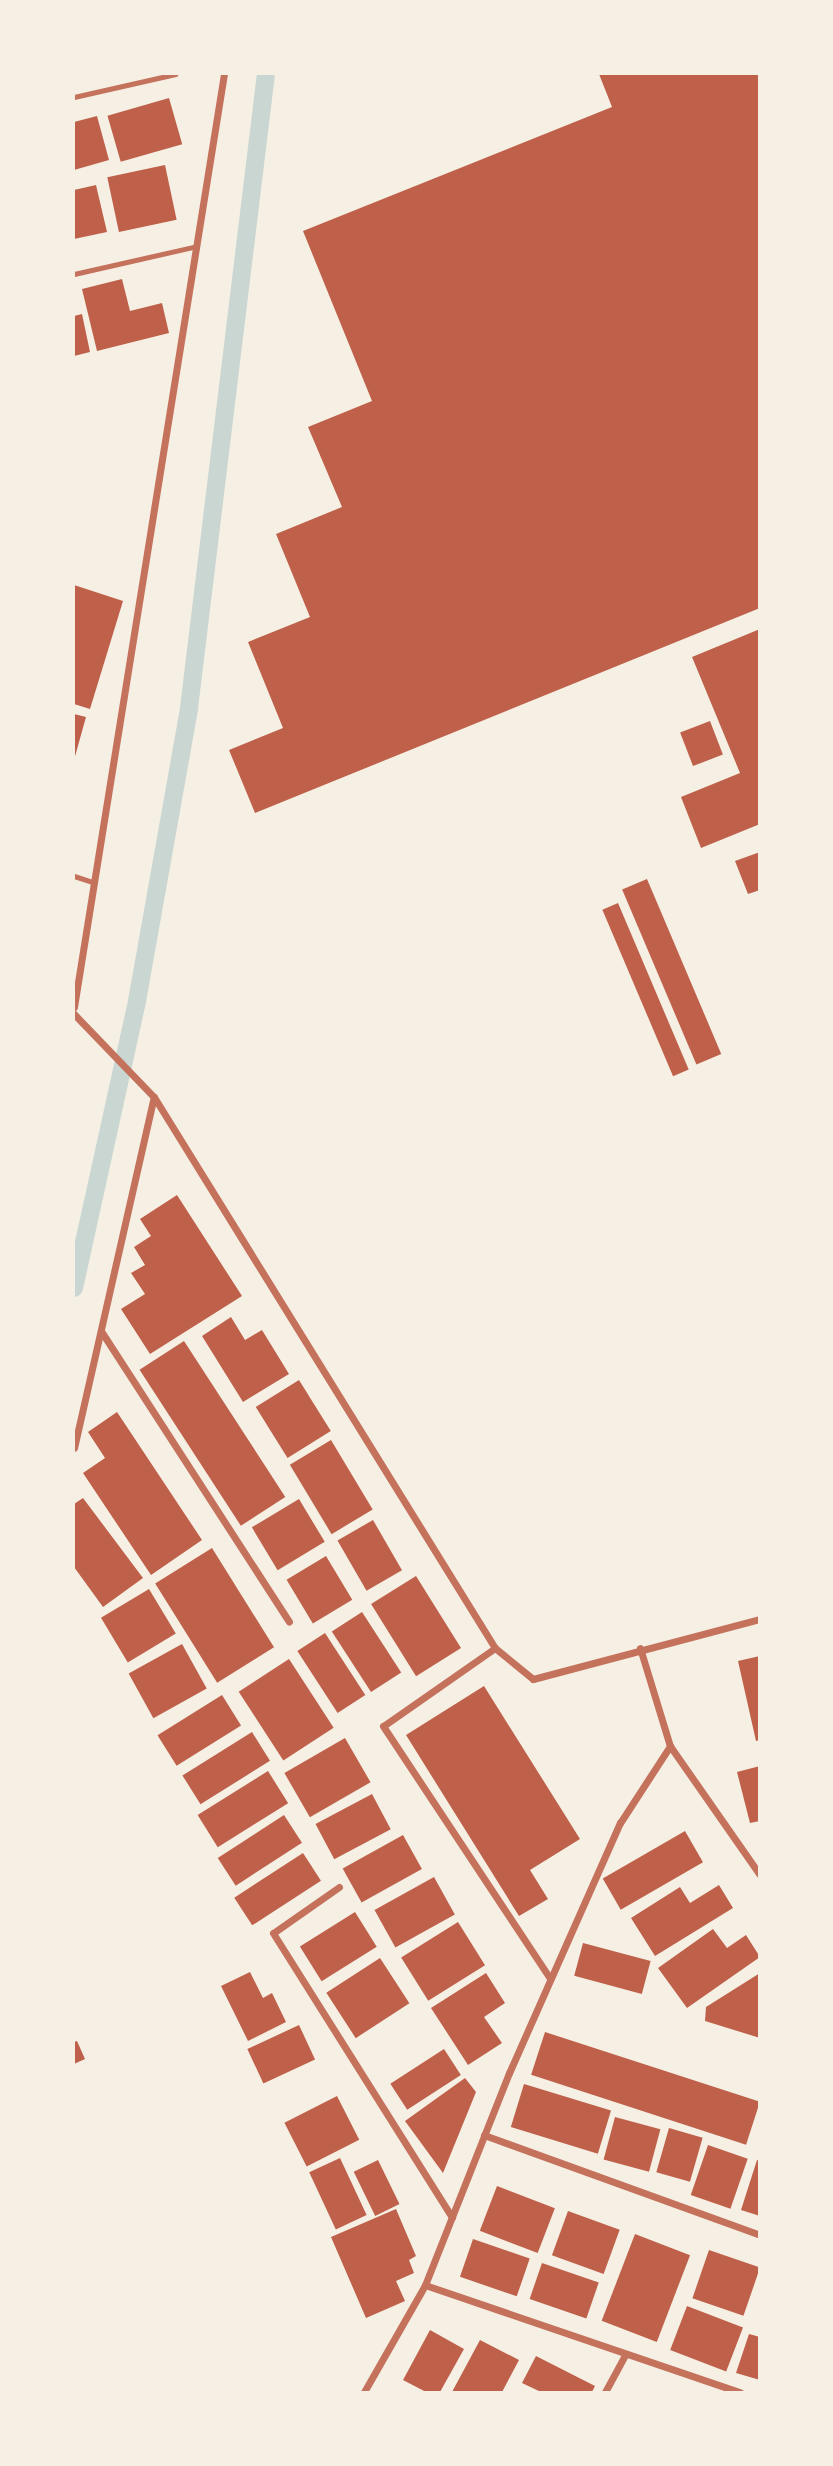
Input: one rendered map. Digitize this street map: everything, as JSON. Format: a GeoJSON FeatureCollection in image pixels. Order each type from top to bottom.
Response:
{"type":"FeatureCollection","features":[{"type":"Feature","properties":{"kind":"street"},"geometry":{"type":"LineString","coordinates":[[74,1007],[92,882],[225,74]]}},
{"type":"Feature","properties":{"kind":"street"},"geometry":{"type":"LineString","coordinates":[[74,1014],[154,1097],[495,1648],[533,1679],[640,1648],[760,1619]]}},
{"type":"Feature","properties":{"kind":"street"},"geometry":{"type":"LineString","coordinates":[[74,1448],[154,1097]]}},
{"type":"Feature","properties":{"kind":"street"},"geometry":{"type":"LineString","coordinates":[[101,1331],[289,1622]]}},
{"type":"Feature","properties":{"kind":"street"},"geometry":{"type":"LineString","coordinates":[[495,1648],[383,1726],[550,1978]]}},
{"type":"Feature","properties":{"kind":"street"},"geometry":{"type":"LineString","coordinates":[[640,1648],[670,1746],[760,1875]]}},
{"type":"Feature","properties":{"kind":"street"},"geometry":{"type":"LineString","coordinates":[[364,2392],[425,2285],[550,1978],[620,1823],[670,1746]]}},
{"type":"Feature","properties":{"kind":"street"},"geometry":{"type":"LineString","coordinates":[[339,1887],[273,1933],[452,2217]]}},
{"type":"Feature","properties":{"kind":"street"},"geometry":{"type":"LineString","coordinates":[[484,2135],[760,2235]]}},
{"type":"Feature","properties":{"kind":"street"},"geometry":{"type":"LineString","coordinates":[[425,2285],[740,2392]]}},
{"type":"Feature","properties":{"kind":"street"},"geometry":{"type":"LineString","coordinates":[[605,2392],[625,2355]]}},
{"type":"Feature","properties":{"kind":"lane"},"geometry":{"type":"LineString","coordinates":[[74,97],[174,74]]}},
{"type":"Feature","properties":{"kind":"lane"},"geometry":{"type":"LineString","coordinates":[[74,274],[197,246]]}},
{"type":"Feature","properties":{"kind":"lane"},"geometry":{"type":"LineString","coordinates":[[74,876],[92,882]]}},
{"type":"Feature","properties":{"kind":"building"},"geometry":{"type":"Polygon","coordinates":[[[599,74],[760,74],[760,608],[255,813],[229,750],[283,728],[248,642],[310,617],[276,534],[342,507],[308,427],[372,401],[303,231],[612,107],[599,74]]]}},
{"type":"Feature","properties":{"kind":"building"},"geometry":{"type":"Polygon","coordinates":[[[169,98],[182,144],[121,162],[107,116],[169,98]]]}},
{"type":"Feature","properties":{"kind":"building"},"geometry":{"type":"Polygon","coordinates":[[[97,116],[109,160],[74,170],[74,122],[97,116]]]}},
{"type":"Feature","properties":{"kind":"building"},"geometry":{"type":"Polygon","coordinates":[[[165,165],[177,220],[119,232],[107,177],[165,165]]]}},
{"type":"Feature","properties":{"kind":"building"},"geometry":{"type":"Polygon","coordinates":[[[96,185],[107,232],[74,239],[74,190],[96,185]]]}},
{"type":"Feature","properties":{"kind":"building"},"geometry":{"type":"Polygon","coordinates":[[[122,279],[130,311],[162,303],[169,333],[97,351],[82,289],[122,279]]]}},
{"type":"Feature","properties":{"kind":"building"},"geometry":{"type":"Polygon","coordinates":[[[82,314],[90,352],[74,356],[74,316],[82,314]]]}},
{"type":"Feature","properties":{"kind":"building"},"geometry":{"type":"Polygon","coordinates":[[[74,585],[123,601],[90,709],[74,704],[74,585]]]}},
{"type":"Feature","properties":{"kind":"building"},"geometry":{"type":"Polygon","coordinates":[[[760,629],[760,824],[701,848],[681,797],[740,773],[692,657],[760,629]]]}},
{"type":"Feature","properties":{"kind":"building"},"geometry":{"type":"Polygon","coordinates":[[[74,714],[86,717],[74,760],[74,714]]]}},
{"type":"Feature","properties":{"kind":"building"},"geometry":{"type":"Polygon","coordinates":[[[710,721],[723,755],[693,766],[680,732],[710,721]]]}},
{"type":"Feature","properties":{"kind":"building"},"geometry":{"type":"Polygon","coordinates":[[[760,852],[760,890],[748,894],[735,861],[760,852]]]}},
{"type":"Feature","properties":{"kind":"building"},"geometry":{"type":"Polygon","coordinates":[[[647,879],[721,1054],[696,1064],[622,890],[647,879]]]}},
{"type":"Feature","properties":{"kind":"building"},"geometry":{"type":"Polygon","coordinates":[[[618,903],[689,1070],[673,1076],[602,910],[618,903]]]}},
{"type":"Feature","properties":{"kind":"building"},"geometry":{"type":"Polygon","coordinates":[[[177,1195],[242,1296],[150,1354],[121,1309],[145,1294],[131,1273],[145,1265],[134,1247],[151,1236],[140,1219],[177,1195]]]}},
{"type":"Feature","properties":{"kind":"building"},"geometry":{"type":"Polygon","coordinates":[[[231,1317],[245,1340],[262,1330],[289,1374],[243,1402],[202,1336],[231,1317]]]}},
{"type":"Feature","properties":{"kind":"building"},"geometry":{"type":"Polygon","coordinates":[[[184,1341],[285,1497],[241,1526],[140,1370],[184,1341]]]}},
{"type":"Feature","properties":{"kind":"building"},"geometry":{"type":"Polygon","coordinates":[[[299,1380],[331,1431],[288,1458],[256,1407],[299,1380]]]}},
{"type":"Feature","properties":{"kind":"building"},"geometry":{"type":"Polygon","coordinates":[[[117,1412],[202,1540],[151,1575],[83,1473],[105,1458],[88,1432],[117,1412]]]}},
{"type":"Feature","properties":{"kind":"building"},"geometry":{"type":"Polygon","coordinates":[[[331,1440],[373,1509],[332,1534],[290,1465],[331,1440]]]}},
{"type":"Feature","properties":{"kind":"building"},"geometry":{"type":"Polygon","coordinates":[[[83,1498],[143,1578],[103,1607],[74,1567],[74,1504],[83,1498]]]}},
{"type":"Feature","properties":{"kind":"building"},"geometry":{"type":"Polygon","coordinates":[[[299,1499],[325,1542],[278,1570],[252,1527],[299,1499]]]}},
{"type":"Feature","properties":{"kind":"building"},"geometry":{"type":"Polygon","coordinates":[[[373,1520],[402,1570],[366,1591],[337,1541],[373,1520]]]}},
{"type":"Feature","properties":{"kind":"building"},"geometry":{"type":"Polygon","coordinates":[[[212,1548],[274,1647],[217,1683],[155,1584],[212,1548]]]}},
{"type":"Feature","properties":{"kind":"building"},"geometry":{"type":"Polygon","coordinates":[[[326,1556],[352,1600],[313,1623],[287,1580],[326,1556]]]}},
{"type":"Feature","properties":{"kind":"building"},"geometry":{"type":"Polygon","coordinates":[[[416,1576],[461,1648],[416,1676],[371,1604],[416,1576]]]}},
{"type":"Feature","properties":{"kind":"building"},"geometry":{"type":"Polygon","coordinates":[[[149,1589],[176,1634],[128,1662],[101,1618],[149,1589]]]}},
{"type":"Feature","properties":{"kind":"building"},"geometry":{"type":"Polygon","coordinates":[[[362,1612],[401,1672],[371,1692],[332,1632],[362,1612]]]}},
{"type":"Feature","properties":{"kind":"building"},"geometry":{"type":"Polygon","coordinates":[[[325,1633],[365,1695],[338,1713],[297,1651],[325,1633]]]}},
{"type":"Feature","properties":{"kind":"building"},"geometry":{"type":"Polygon","coordinates":[[[182,1644],[207,1689],[153,1718],[129,1674],[182,1644]]]}},
{"type":"Feature","properties":{"kind":"building"},"geometry":{"type":"Polygon","coordinates":[[[760,1656],[760,1740],[756,1741],[738,1661],[760,1656]]]}},
{"type":"Feature","properties":{"kind":"building"},"geometry":{"type":"Polygon","coordinates":[[[289,1659],[334,1728],[283,1760],[239,1692],[289,1659]]]}},
{"type":"Feature","properties":{"kind":"building"},"geometry":{"type":"Polygon","coordinates":[[[484,1686],[580,1839],[530,1870],[548,1899],[519,1916],[406,1735],[484,1686]]]}},
{"type":"Feature","properties":{"kind":"building"},"geometry":{"type":"Polygon","coordinates":[[[222,1695],[241,1726],[177,1766],[158,1735],[222,1695]]]}},
{"type":"Feature","properties":{"kind":"building"},"geometry":{"type":"Polygon","coordinates":[[[252,1732],[270,1761],[200,1804],[182,1775],[252,1732]]]}},
{"type":"Feature","properties":{"kind":"building"},"geometry":{"type":"Polygon","coordinates":[[[345,1738],[370,1782],[310,1817],[284,1773],[345,1738]]]}},
{"type":"Feature","properties":{"kind":"building"},"geometry":{"type":"Polygon","coordinates":[[[760,1766],[760,1821],[750,1823],[737,1772],[760,1766]]]}},
{"type":"Feature","properties":{"kind":"building"},"geometry":{"type":"Polygon","coordinates":[[[268,1771],[288,1803],[218,1847],[198,1815],[268,1771]]]}},
{"type":"Feature","properties":{"kind":"building"},"geometry":{"type":"Polygon","coordinates":[[[372,1794],[391,1829],[334,1859],[315,1824],[372,1794]]]}},
{"type":"Feature","properties":{"kind":"building"},"geometry":{"type":"Polygon","coordinates":[[[284,1815],[302,1843],[236,1886],[218,1858],[284,1815]]]}},
{"type":"Feature","properties":{"kind":"building"},"geometry":{"type":"Polygon","coordinates":[[[685,1831],[703,1862],[621,1910],[603,1879],[685,1831]]]}},
{"type":"Feature","properties":{"kind":"building"},"geometry":{"type":"Polygon","coordinates":[[[403,1835],[422,1869],[362,1903],[343,1868],[403,1835]]]}},
{"type":"Feature","properties":{"kind":"building"},"geometry":{"type":"Polygon","coordinates":[[[303,1853],[321,1881],[252,1925],[234,1898],[303,1853]]]}},
{"type":"Feature","properties":{"kind":"building"},"geometry":{"type":"Polygon","coordinates":[[[434,1877],[455,1915],[395,1948],[375,1910],[434,1877]]]}},
{"type":"Feature","properties":{"kind":"building"},"geometry":{"type":"Polygon","coordinates":[[[719,1885],[733,1908],[655,1956],[631,1918],[680,1887],[690,1903],[719,1885]]]}},
{"type":"Feature","properties":{"kind":"building"},"geometry":{"type":"Polygon","coordinates":[[[355,1912],[377,1947],[322,1981],[300,1946],[355,1912]]]}},
{"type":"Feature","properties":{"kind":"building"},"geometry":{"type":"Polygon","coordinates":[[[458,1922],[485,1965],[428,2001],[401,1958],[458,1922]]]}},
{"type":"Feature","properties":{"kind":"building"},"geometry":{"type":"Polygon","coordinates":[[[713,1929],[727,1948],[746,1935],[760,1957],[687,2008],[658,1968],[713,1929]]]}},
{"type":"Feature","properties":{"kind":"building"},"geometry":{"type":"Polygon","coordinates":[[[583,1943],[651,1961],[642,1994],[574,1976],[583,1943]]]}},
{"type":"Feature","properties":{"kind":"building"},"geometry":{"type":"Polygon","coordinates":[[[380,1958],[409,2003],[356,2038],[326,1993],[380,1958]]]}},
{"type":"Feature","properties":{"kind":"building"},"geometry":{"type":"Polygon","coordinates":[[[250,1972],[263,1998],[272,1993],[286,2022],[248,2041],[221,1986],[250,1972]]]}},
{"type":"Feature","properties":{"kind":"building"},"geometry":{"type":"Polygon","coordinates":[[[486,1973],[505,2003],[484,2017],[502,2043],[468,2065],[431,2008],[486,1973]]]}},
{"type":"Feature","properties":{"kind":"building"},"geometry":{"type":"Polygon","coordinates":[[[760,1973],[760,2038],[705,2021],[706,2007],[760,1973]]]}},
{"type":"Feature","properties":{"kind":"building"},"geometry":{"type":"Polygon","coordinates":[[[299,2025],[315,2059],[263,2084],[247,2049],[299,2025]]]}},
{"type":"Feature","properties":{"kind":"building"},"geometry":{"type":"Polygon","coordinates":[[[545,2032],[760,2102],[746,2145],[531,2075],[545,2032]]]}},
{"type":"Feature","properties":{"kind":"building"},"geometry":{"type":"Polygon","coordinates":[[[77,2041],[85,2059],[74,2064],[74,2042],[77,2041]]]}},
{"type":"Feature","properties":{"kind":"building"},"geometry":{"type":"Polygon","coordinates":[[[444,2049],[461,2075],[407,2110],[390,2084],[444,2049]]]}},
{"type":"Feature","properties":{"kind":"building"},"geometry":{"type":"Polygon","coordinates":[[[465,2078],[476,2092],[443,2173],[405,2121],[465,2078]]]}},
{"type":"Feature","properties":{"kind":"building"},"geometry":{"type":"Polygon","coordinates":[[[524,2084],[611,2111],[598,2154],[511,2127],[524,2084]]]}},
{"type":"Feature","properties":{"kind":"building"},"geometry":{"type":"Polygon","coordinates":[[[337,2096],[359,2140],[307,2166],[284,2123],[337,2096]]]}},
{"type":"Feature","properties":{"kind":"building"},"geometry":{"type":"Polygon","coordinates":[[[615,2117],[660,2129],[649,2172],[604,2160],[615,2117]]]}},
{"type":"Feature","properties":{"kind":"building"},"geometry":{"type":"Polygon","coordinates":[[[669,2128],[703,2138],[690,2182],[656,2172],[669,2128]]]}},
{"type":"Feature","properties":{"kind":"building"},"geometry":{"type":"Polygon","coordinates":[[[708,2145],[748,2159],[730,2209],[691,2195],[708,2145]]]}},
{"type":"Feature","properties":{"kind":"building"},"geometry":{"type":"Polygon","coordinates":[[[340,2158],[367,2215],[336,2229],[309,2172],[340,2158]]]}},
{"type":"Feature","properties":{"kind":"building"},"geometry":{"type":"Polygon","coordinates":[[[378,2160],[399,2204],[375,2216],[354,2172],[378,2160]]]}},
{"type":"Feature","properties":{"kind":"building"},"geometry":{"type":"Polygon","coordinates":[[[757,2160],[760,2161],[760,2216],[741,2210],[757,2160]]]}},
{"type":"Feature","properties":{"kind":"building"},"geometry":{"type":"Polygon","coordinates":[[[497,2186],[555,2208],[538,2253],[480,2231],[497,2186]]]}},
{"type":"Feature","properties":{"kind":"building"},"geometry":{"type":"Polygon","coordinates":[[[396,2209],[416,2256],[409,2260],[414,2273],[396,2281],[405,2301],[366,2318],[331,2237],[396,2209]]]}},
{"type":"Feature","properties":{"kind":"building"},"geometry":{"type":"Polygon","coordinates":[[[568,2211],[620,2230],[604,2274],[552,2255],[568,2211]]]}},
{"type":"Feature","properties":{"kind":"building"},"geometry":{"type":"Polygon","coordinates":[[[635,2234],[690,2255],[657,2342],[602,2321],[635,2234]]]}},
{"type":"Feature","properties":{"kind":"building"},"geometry":{"type":"Polygon","coordinates":[[[473,2239],[530,2259],[517,2296],[460,2277],[473,2239]]]}},
{"type":"Feature","properties":{"kind":"building"},"geometry":{"type":"Polygon","coordinates":[[[709,2250],[760,2268],[743,2316],[692,2298],[709,2250]]]}},
{"type":"Feature","properties":{"kind":"building"},"geometry":{"type":"Polygon","coordinates":[[[542,2263],[599,2283],[586,2318],[530,2299],[542,2263]]]}},
{"type":"Feature","properties":{"kind":"building"},"geometry":{"type":"Polygon","coordinates":[[[687,2306],[743,2328],[726,2371],[670,2350],[687,2306]]]}},
{"type":"Feature","properties":{"kind":"building"},"geometry":{"type":"Polygon","coordinates":[[[430,2330],[464,2349],[440,2392],[426,2392],[403,2380],[430,2330]]]}},
{"type":"Feature","properties":{"kind":"building"},"geometry":{"type":"Polygon","coordinates":[[[749,2334],[760,2337],[760,2380],[736,2373],[749,2334]]]}},
{"type":"Feature","properties":{"kind":"building"},"geometry":{"type":"Polygon","coordinates":[[[480,2340],[519,2360],[502,2392],[452,2392],[480,2340]]]}},
{"type":"Feature","properties":{"kind":"building"},"geometry":{"type":"Polygon","coordinates":[[[536,2356],[595,2386],[592,2392],[541,2392],[522,2383],[536,2356]]]}},
{"type":"Feature","properties":{"kind":"waterway"},"geometry":{"type":"LineString","coordinates":[[74,1288],[137,1001],[189,708],[266,74]]}}]}
